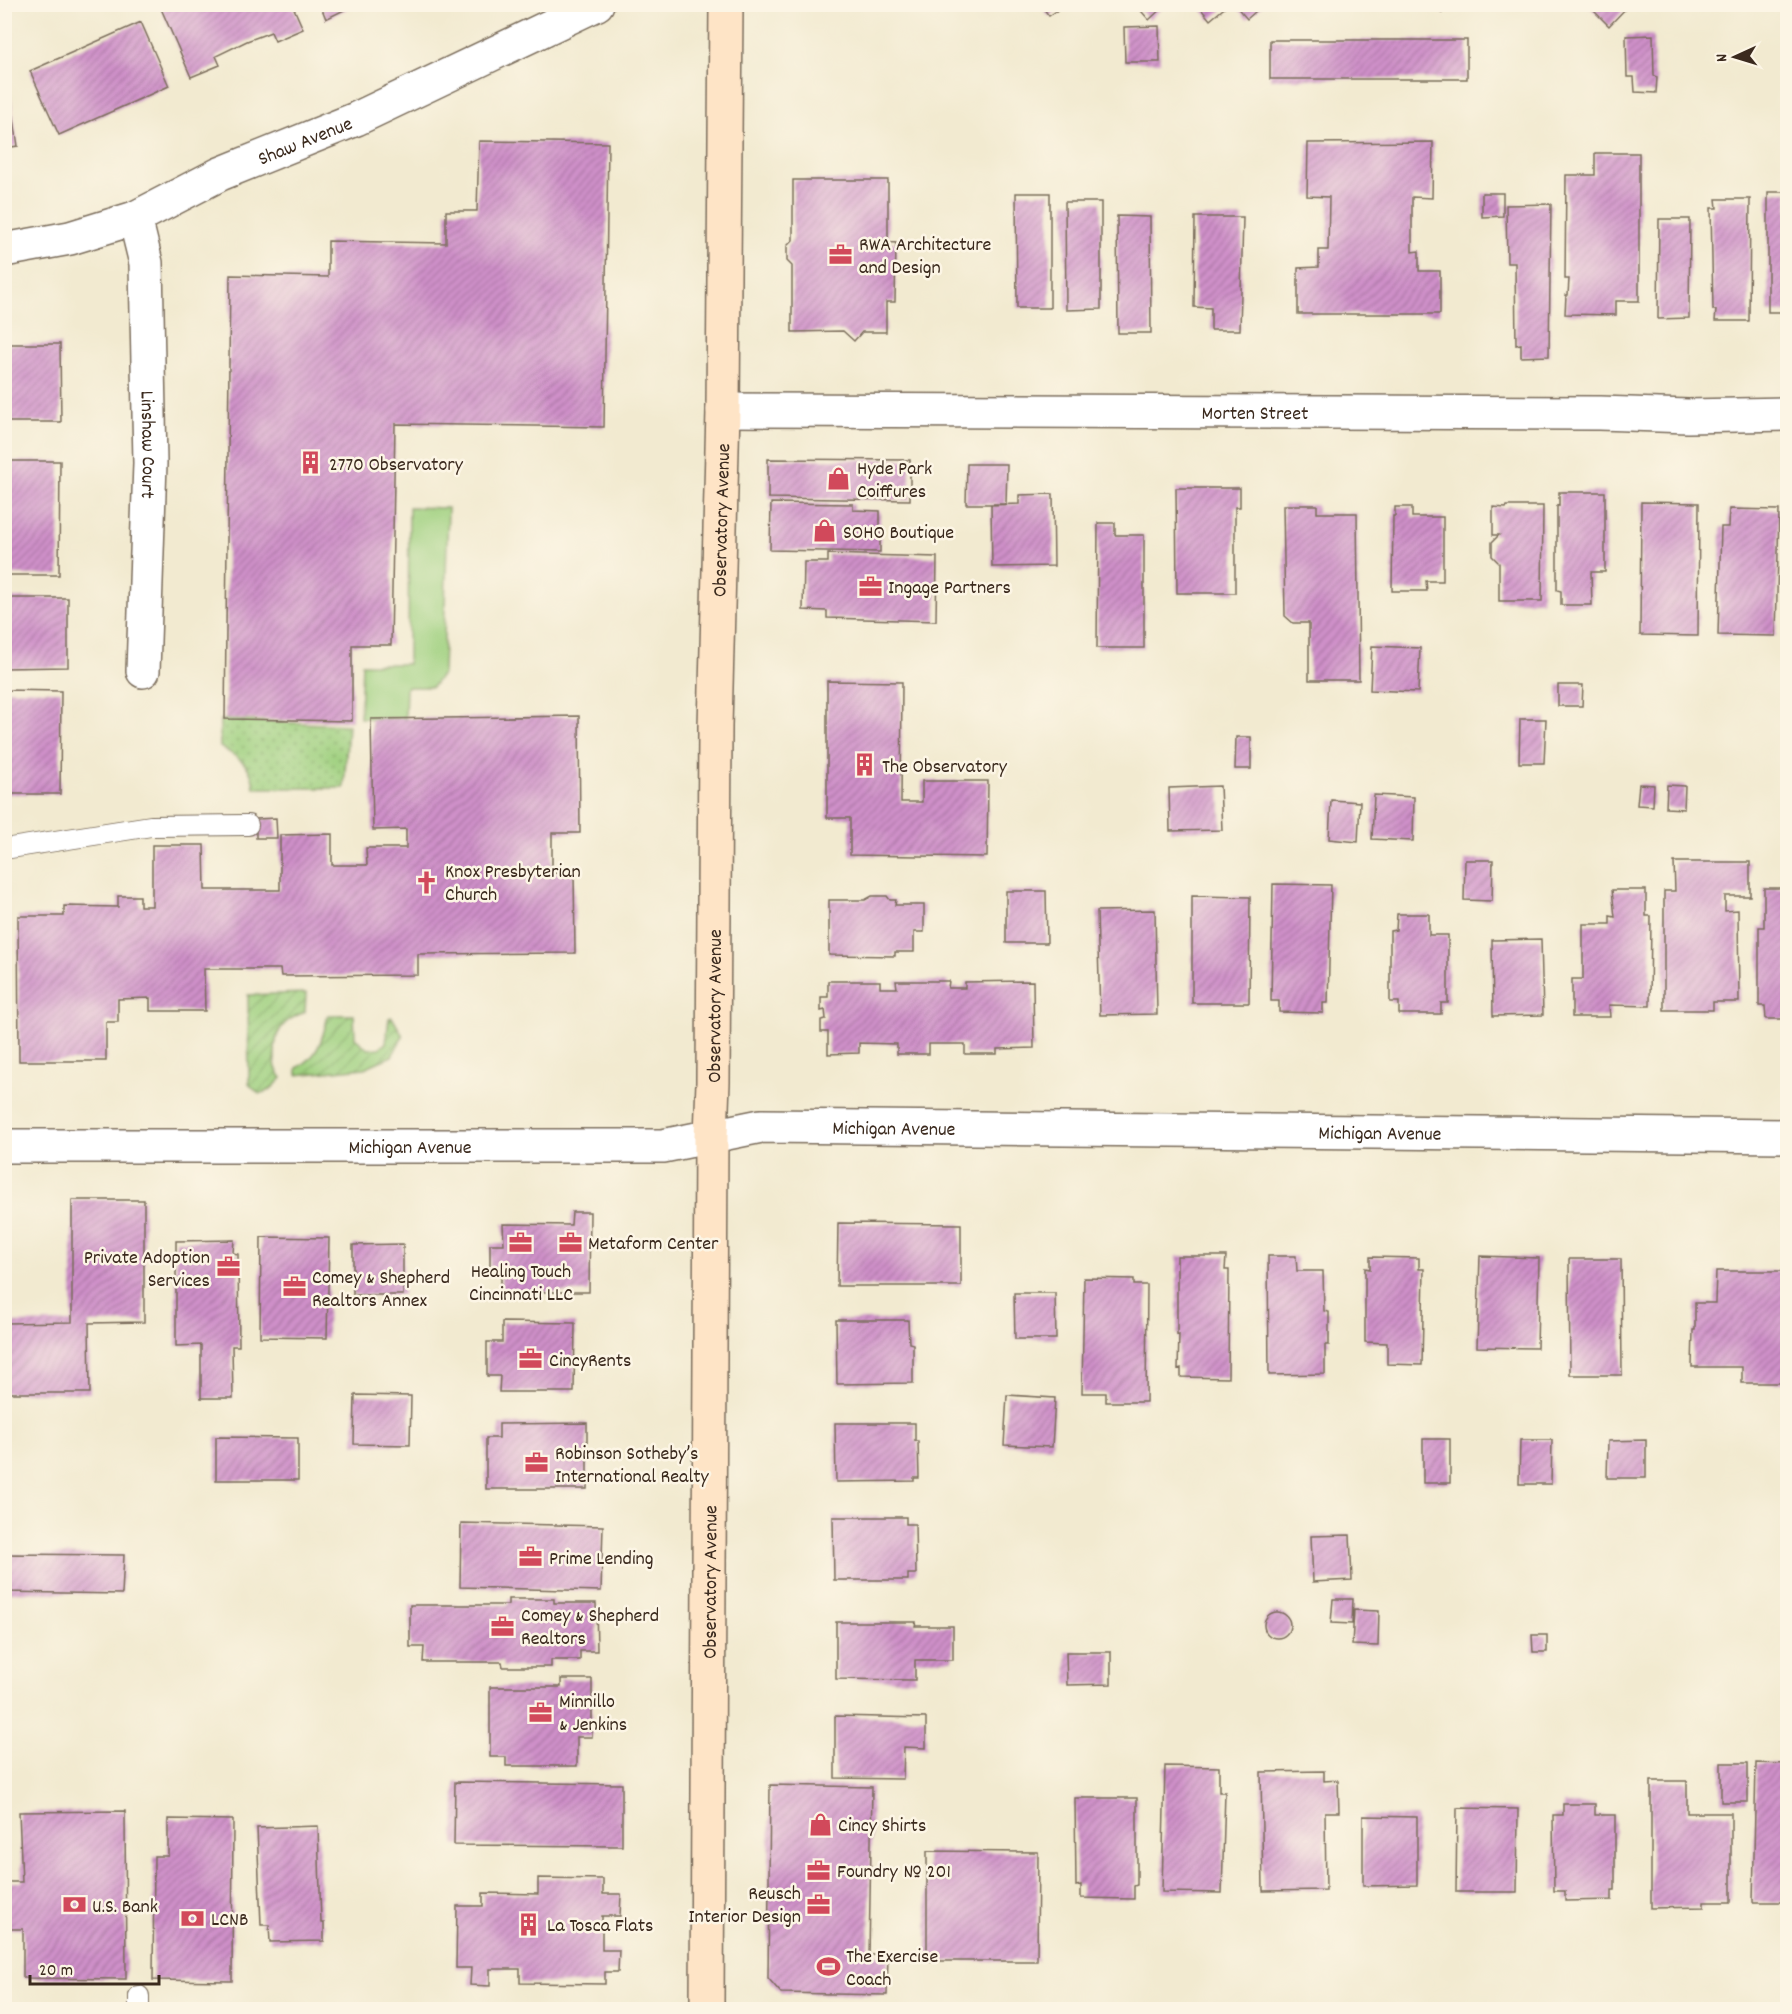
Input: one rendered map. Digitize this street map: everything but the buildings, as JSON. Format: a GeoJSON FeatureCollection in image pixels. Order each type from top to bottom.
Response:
{"type":"FeatureCollection","features":[{"type":"Feature","properties":{"kind":"main road","name":"Observatory Avenue"},"geometry":{"type":"LineString","coordinates":[[707,2010],[711,1136],[716,684],[723,410],[726,4]]}},
{"type":"Feature","properties":{"kind":"street","name":"Shaw Avenue"},"geometry":{"type":"LineString","coordinates":[[4,250],[70,238],[135,218],[220,174],[356,118],[597,4]]}},
{"type":"Feature","properties":{"kind":"street","name":"Linshaw Court"},"geometry":{"type":"LineString","coordinates":[[135,218],[146,263],[150,463],[143,671]]}},
{"type":"Feature","properties":{"kind":"street","name":"Morten Street"},"geometry":{"type":"LineString","coordinates":[[723,410],[1600,413],[1688,416],[1788,414]]}},
{"type":"Feature","properties":{"kind":"street","name":"Michigan Avenue"},"geometry":{"type":"LineString","coordinates":[[4,1146],[663,1146],[761,1126],[1788,1136]]}},
{"type":"Feature","properties":{"kind":"lane"},"geometry":{"type":"LineString","coordinates":[[4,849],[152,826],[248,825]]}},
{"type":"Feature","properties":{"kind":"green space"},"geometry":{"type":"Polygon","coordinates":[[[409,507],[448,508],[443,673],[432,687],[406,687],[405,719],[360,718],[362,664],[408,664],[409,507]]]}},
{"type":"Feature","properties":{"kind":"green space"},"geometry":{"type":"Polygon","coordinates":[[[220,720],[348,725],[344,788],[254,788],[248,768],[238,758],[220,747],[220,720]]]}},
{"type":"Feature","properties":{"kind":"green space"},"geometry":{"type":"Polygon","coordinates":[[[306,993],[305,1012],[281,1027],[276,1039],[275,1065],[282,1078],[270,1090],[259,1094],[249,1084],[248,995],[306,993]]]}},
{"type":"Feature","properties":{"kind":"green space"},"geometry":{"type":"Polygon","coordinates":[[[328,1015],[354,1015],[355,1038],[368,1049],[379,1048],[386,1043],[389,1018],[392,1017],[403,1036],[392,1056],[364,1068],[297,1075],[297,1068],[310,1058],[319,1046],[328,1015]]]}},
{"type":"Feature","properties":{"kind":"place","name":"RWA Architecture and Design"},"geometry":{"type":"Point","coordinates":[841,254]}},
{"type":"Feature","properties":{"kind":"place","name":"2770 Observatory"},"geometry":{"type":"Point","coordinates":[311,463]}},
{"type":"Feature","properties":{"kind":"place","name":"Hyde Park Coiffures"},"geometry":{"type":"Point","coordinates":[839,479]}},
{"type":"Feature","properties":{"kind":"place","name":"SOHO Boutique"},"geometry":{"type":"Point","coordinates":[825,531]}},
{"type":"Feature","properties":{"kind":"place","name":"Ingage Partners"},"geometry":{"type":"Point","coordinates":[870,586]}},
{"type":"Feature","properties":{"kind":"place","name":"The Observatory"},"geometry":{"type":"Point","coordinates":[864,765]}},
{"type":"Feature","properties":{"kind":"place","name":"Knox Presbyterian Church"},"geometry":{"type":"Point","coordinates":[427,882]}},
{"type":"Feature","properties":{"kind":"place","name":"Healing Touch Cincinnati LLC"},"geometry":{"type":"Point","coordinates":[521,1242]}},
{"type":"Feature","properties":{"kind":"place","name":"Metaform Center"},"geometry":{"type":"Point","coordinates":[570,1242]}},
{"type":"Feature","properties":{"kind":"place","name":"Private Adoption Services"},"geometry":{"type":"Point","coordinates":[228,1267]}},
{"type":"Feature","properties":{"kind":"place","name":"Comey & Shepherd Realtors Annex"},"geometry":{"type":"Point","coordinates":[294,1287]}},
{"type":"Feature","properties":{"kind":"place","name":"CincyRents"},"geometry":{"type":"Point","coordinates":[531,1359]}},
{"type":"Feature","properties":{"kind":"place","name":"Robinson Sotheby’s International Realty"},"geometry":{"type":"Point","coordinates":[537,1463]}},
{"type":"Feature","properties":{"kind":"place","name":"Prime Lending"},"geometry":{"type":"Point","coordinates":[531,1557]}},
{"type":"Feature","properties":{"kind":"place","name":"Comey & Shepherd Realtors"},"geometry":{"type":"Point","coordinates":[503,1626]}},
{"type":"Feature","properties":{"kind":"place","name":"Minnillo & Jenkins"},"geometry":{"type":"Point","coordinates":[541,1712]}},
{"type":"Feature","properties":{"kind":"place","name":"Cincy Shirts"},"geometry":{"type":"Point","coordinates":[820,1824]}},
{"type":"Feature","properties":{"kind":"place","name":"Foundry № 201"},"geometry":{"type":"Point","coordinates":[819,1870]}},
{"type":"Feature","properties":{"kind":"place","name":"Reusch Interior Design"},"geometry":{"type":"Point","coordinates":[819,1904]}},
{"type":"Feature","properties":{"kind":"place","name":"U.S. Bank"},"geometry":{"type":"Point","coordinates":[74,1905]}},
{"type":"Feature","properties":{"kind":"place","name":"LCNB"},"geometry":{"type":"Point","coordinates":[193,1918]}},
{"type":"Feature","properties":{"kind":"place","name":"La Tosca Flats"},"geometry":{"type":"Point","coordinates":[529,1924]}},
{"type":"Feature","properties":{"kind":"place","name":"The Exercise Coach"},"geometry":{"type":"Point","coordinates":[828,1967]}}]}
